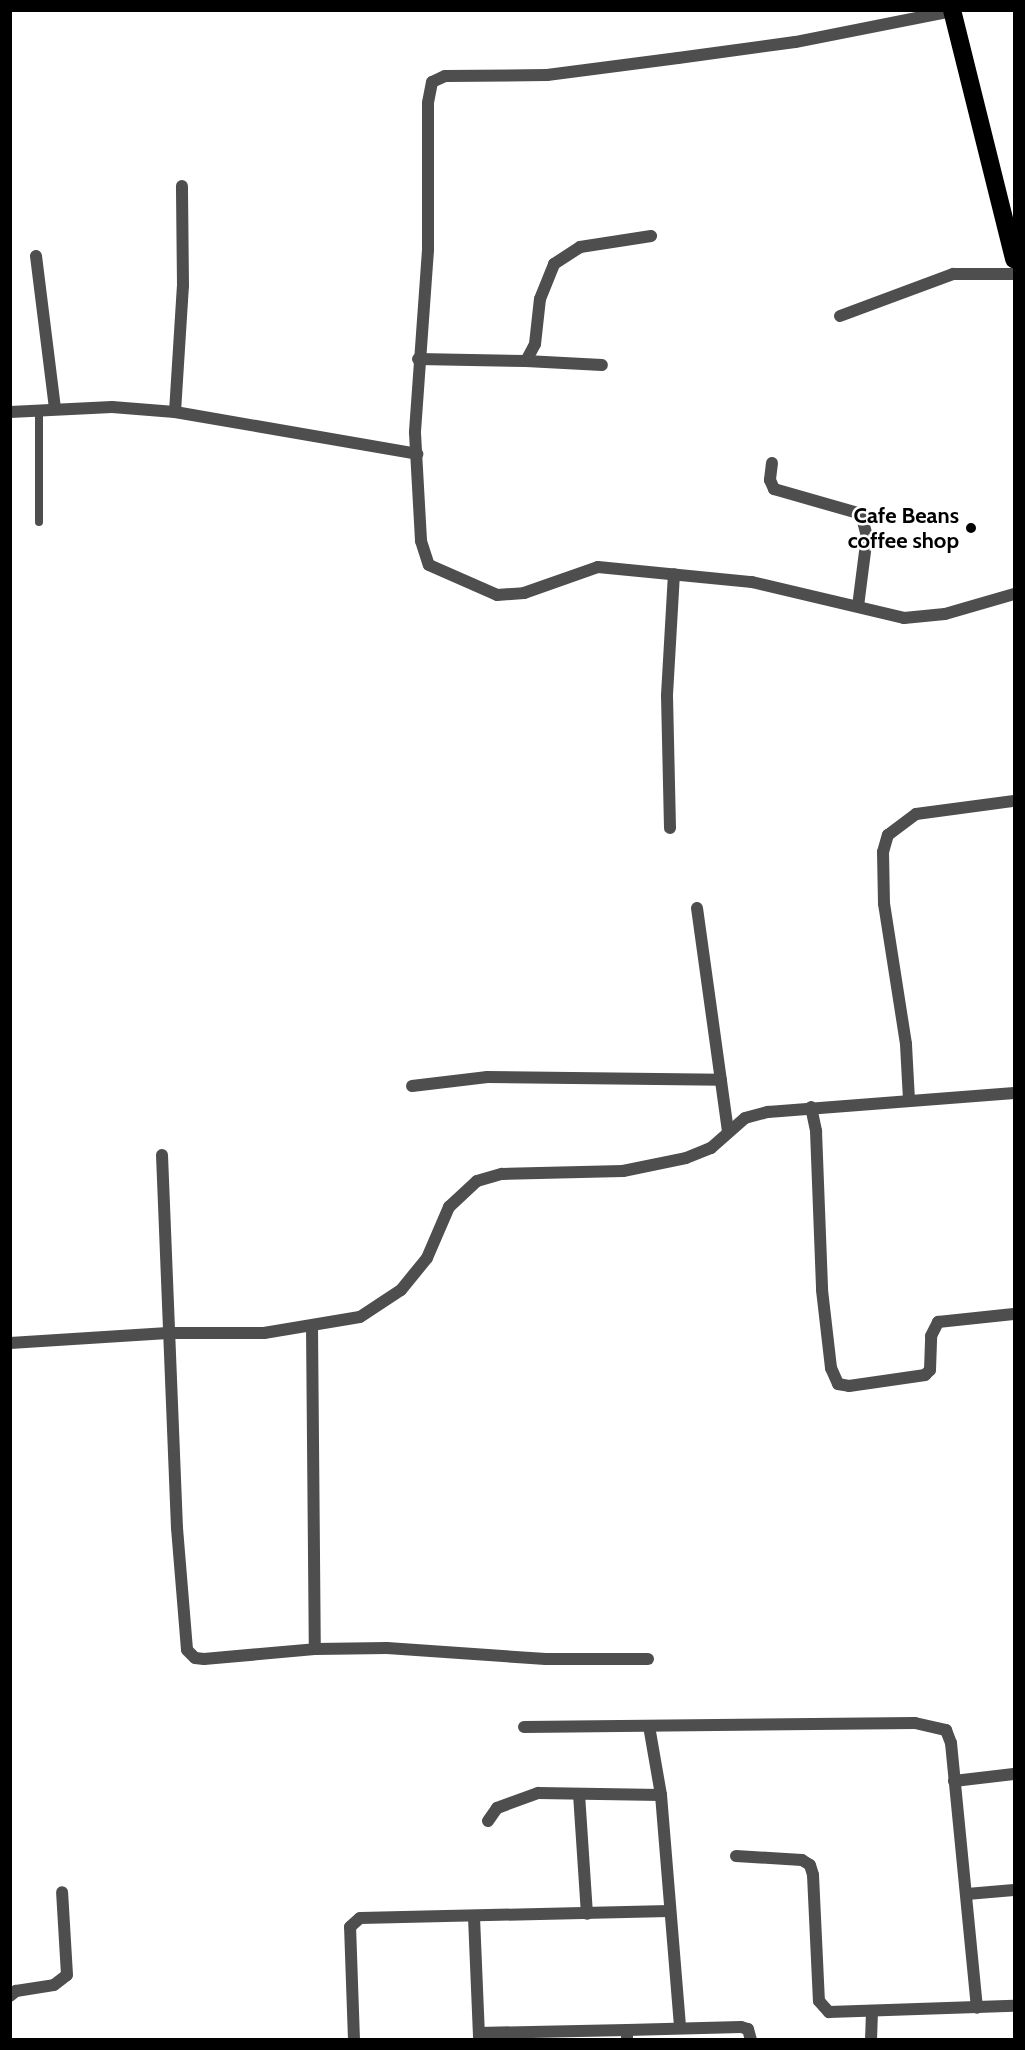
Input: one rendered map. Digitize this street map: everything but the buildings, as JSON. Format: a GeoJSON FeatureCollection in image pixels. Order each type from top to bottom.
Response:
{"type":"FeatureCollection","features":[{"type":"Feature","properties":{"kind":"highway"},"geometry":{"type":"LineString","coordinates":[[952,11],[1014,259]]}},
{"type":"Feature","properties":{"kind":"street"},"geometry":{"type":"LineString","coordinates":[[952,11],[795,42],[548,75],[438,78],[429,94],[428,250],[418,359],[417,454],[421,541],[429,566],[444,575],[497,595],[524,594],[598,567],[752,582],[922,619],[1014,594]]}},
{"type":"Feature","properties":{"kind":"street"},"geometry":{"type":"LineString","coordinates":[[175,412],[183,286],[182,186]]}},
{"type":"Feature","properties":{"kind":"street"},"geometry":{"type":"LineString","coordinates":[[526,361],[535,344],[540,299],[554,264],[580,247],[651,236]]}},
{"type":"Feature","properties":{"kind":"street"},"geometry":{"type":"LineString","coordinates":[[36,256],[55,408]]}},
{"type":"Feature","properties":{"kind":"street"},"geometry":{"type":"LineString","coordinates":[[840,316],[953,274],[1014,274]]}},
{"type":"Feature","properties":{"kind":"street"},"geometry":{"type":"LineString","coordinates":[[418,359],[602,365]]}},
{"type":"Feature","properties":{"kind":"street"},"geometry":{"type":"LineString","coordinates":[[10,411],[55,408],[175,412],[417,454]]}},
{"type":"Feature","properties":{"kind":"street"},"geometry":{"type":"LineString","coordinates":[[772,463],[770,480],[774,489],[861,514],[867,536],[858,606]]}},
{"type":"Feature","properties":{"kind":"street"},"geometry":{"type":"LineString","coordinates":[[670,828],[667,695],[675,574]]}},
{"type":"Feature","properties":{"kind":"street"},"geometry":{"type":"LineString","coordinates":[[909,1100],[906,1044],[884,904],[883,852],[888,835],[916,814],[1014,801]]}},
{"type":"Feature","properties":{"kind":"street"},"geometry":{"type":"LineString","coordinates":[[697,908],[728,1130]]}},
{"type":"Feature","properties":{"kind":"street"},"geometry":{"type":"LineString","coordinates":[[412,1086],[487,1077],[721,1080]]}},
{"type":"Feature","properties":{"kind":"street"},"geometry":{"type":"LineString","coordinates":[[10,1343],[168,1334],[264,1333],[360,1317],[401,1290],[427,1258],[449,1207],[477,1180],[502,1174],[623,1171],[686,1158],[711,1148],[728,1130],[752,1116],[811,1107],[1014,1093]]}},
{"type":"Feature","properties":{"kind":"street"},"geometry":{"type":"LineString","coordinates":[[811,1107],[816,1131],[822,1290],[831,1368],[838,1384],[849,1386],[924,1375],[930,1370],[931,1336],[938,1322],[1014,1314]]}},
{"type":"Feature","properties":{"kind":"street"},"geometry":{"type":"LineString","coordinates":[[162,1155],[183,1638],[187,1650],[195,1658],[204,1659],[315,1649],[387,1648],[522,1658],[648,1659]]}},
{"type":"Feature","properties":{"kind":"street"},"geometry":{"type":"LineString","coordinates":[[312,1326],[315,1649]]}},
{"type":"Feature","properties":{"kind":"street"},"geometry":{"type":"LineString","coordinates":[[524,1727],[932,1725],[946,1730],[951,1743],[977,2008]]}},
{"type":"Feature","properties":{"kind":"street"},"geometry":{"type":"LineString","coordinates":[[649,1726],[661,1795],[680,2027]]}},
{"type":"Feature","properties":{"kind":"street"},"geometry":{"type":"LineString","coordinates":[[954,1781],[1014,1774]]}},
{"type":"Feature","properties":{"kind":"street"},"geometry":{"type":"LineString","coordinates":[[579,1794],[587,1914]]}},
{"type":"Feature","properties":{"kind":"street"},"geometry":{"type":"LineString","coordinates":[[488,1821],[497,1808],[523,1796],[661,1795]]}},
{"type":"Feature","properties":{"kind":"street"},"geometry":{"type":"LineString","coordinates":[[736,1856],[802,1860],[810,1865],[822,2008],[829,2012],[1014,2006]]}},
{"type":"Feature","properties":{"kind":"street"},"geometry":{"type":"LineString","coordinates":[[967,1894],[1014,1890]]}},
{"type":"Feature","properties":{"kind":"street"},"geometry":{"type":"LineString","coordinates":[[10,1996],[15,1991],[54,1985],[67,1974],[62,1892]]}},
{"type":"Feature","properties":{"kind":"street"},"geometry":{"type":"LineString","coordinates":[[354,2040],[350,1938],[354,1921],[368,1917],[474,1917],[669,1911]]}},
{"type":"Feature","properties":{"kind":"street"},"geometry":{"type":"LineString","coordinates":[[474,1917],[479,2036],[627,2035],[680,2027],[741,2027],[748,2030],[751,2040]]}},
{"type":"Feature","properties":{"kind":"street"},"geometry":{"type":"LineString","coordinates":[[870,2040],[872,2012]]}},
{"type":"Feature","properties":{"kind":"lane"},"geometry":{"type":"LineString","coordinates":[[39,409],[39,522]]}},
{"type":"Feature","properties":{"kind":"place","name":"Cafe Beans coffee shop"},"geometry":{"type":"Point","coordinates":[971,528]}}]}
